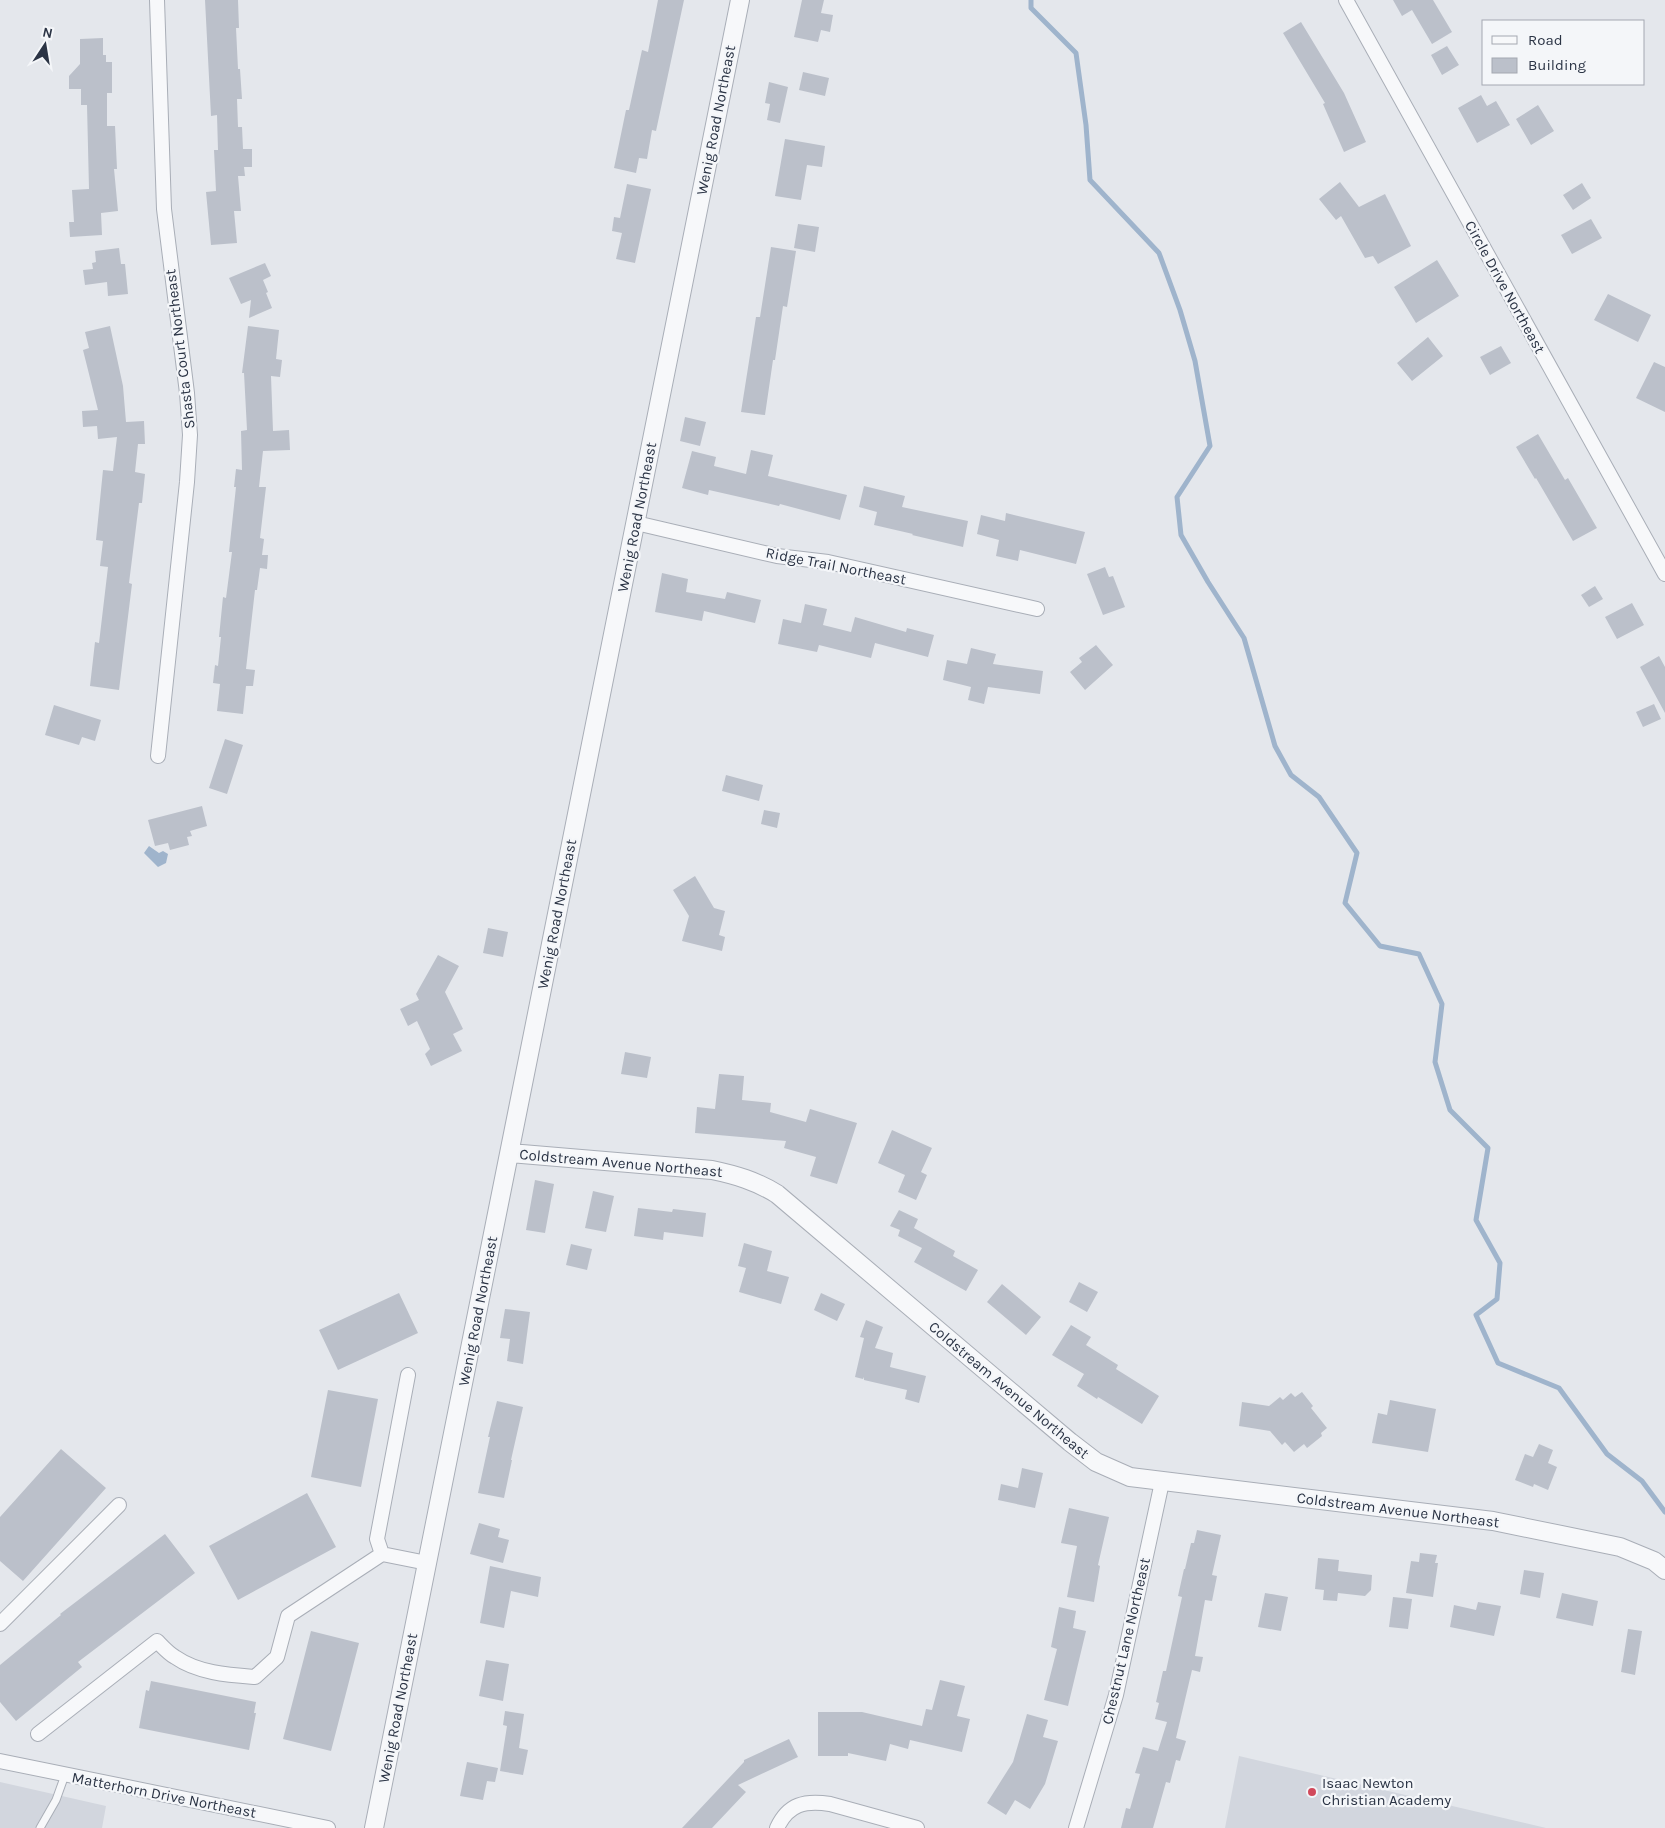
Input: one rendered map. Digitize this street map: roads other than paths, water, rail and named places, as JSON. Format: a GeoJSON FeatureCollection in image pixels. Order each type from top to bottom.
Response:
{"type":"FeatureCollection","features":[{"type":"Feature","properties":{"kind":"street","name":"Shasta Court Northeast"},"geometry":{"type":"LineString","coordinates":[[157,0],[164,209],[187,393],[190,435],[187,482],[158,756]]}},
{"type":"Feature","properties":{"kind":"street","name":"Wenig Road Northeast"},"geometry":{"type":"LineString","coordinates":[[374,1828],[740,0]]}},
{"type":"Feature","properties":{"kind":"street","name":"Circle Drive Northeast"},"geometry":{"type":"LineString","coordinates":[[1346,0],[1665,574]]}},
{"type":"Feature","properties":{"kind":"street","name":"Ridge Trail Northeast"},"geometry":{"type":"LineString","coordinates":[[636,523],[777,556],[828,562],[1037,609]]}},
{"type":"Feature","properties":{"kind":"street","name":"Coldstream Avenue Northeast"},"geometry":{"type":"LineString","coordinates":[[510,1152],[712,1170],[738,1175],[760,1184],[777,1194],[1096,1462],[1130,1477],[1493,1521],[1620,1547],[1654,1561],[1665,1570]]}},
{"type":"Feature","properties":{"kind":"street"},"geometry":{"type":"LineString","coordinates":[[382,1554],[377,1540],[408,1375]]}},
{"type":"Feature","properties":{"kind":"street","name":"Chestnut Lane Northeast"},"geometry":{"type":"LineString","coordinates":[[1076,1828],[1116,1696],[1162,1482]]}},
{"type":"Feature","properties":{"kind":"street"},"geometry":{"type":"LineString","coordinates":[[0,1624],[119,1505]]}},
{"type":"Feature","properties":{"kind":"street"},"geometry":{"type":"LineString","coordinates":[[38,1734],[156,1641],[174,1657],[197,1668],[228,1675],[255,1677],[277,1657],[288,1616],[382,1554],[427,1563]]}},
{"type":"Feature","properties":{"kind":"street","name":"Matterhorn Drive Northeast"},"geometry":{"type":"LineString","coordinates":[[0,1761],[328,1828]]}},
{"type":"Feature","properties":{"kind":"street"},"geometry":{"type":"LineString","coordinates":[[776,1828],[790,1809],[803,1803],[816,1802],[830,1804],[917,1828]]}},
{"type":"Feature","properties":{"kind":"lane"},"geometry":{"type":"LineString","coordinates":[[40,1828],[56,1800],[65,1775]]}},
{"type":"Feature","properties":{"kind":"water"},"geometry":{"type":"Polygon","coordinates":[[[149,846],[159,853],[163,851],[168,854],[166,863],[158,867],[144,853],[149,846]]]}},
{"type":"Feature","properties":{"kind":"waterway"},"geometry":{"type":"LineString","coordinates":[[1031,0],[1031,8],[1076,53],[1086,125],[1090,180],[1159,253],[1180,310],[1195,361],[1210,446],[1177,497],[1181,535],[1244,638],[1275,746],[1291,775],[1319,797],[1357,853],[1345,903],[1380,946],[1419,954],[1442,1004],[1435,1062],[1450,1110],[1488,1148],[1476,1220],[1500,1263],[1497,1299],[1476,1315],[1498,1363],[1559,1388],[1607,1454],[1642,1481],[1665,1512]]}},
{"type":"Feature","properties":{"kind":"place","name":"Isaac Newton Christian Academy"},"geometry":{"type":"Point","coordinates":[1312,1792]}}]}
